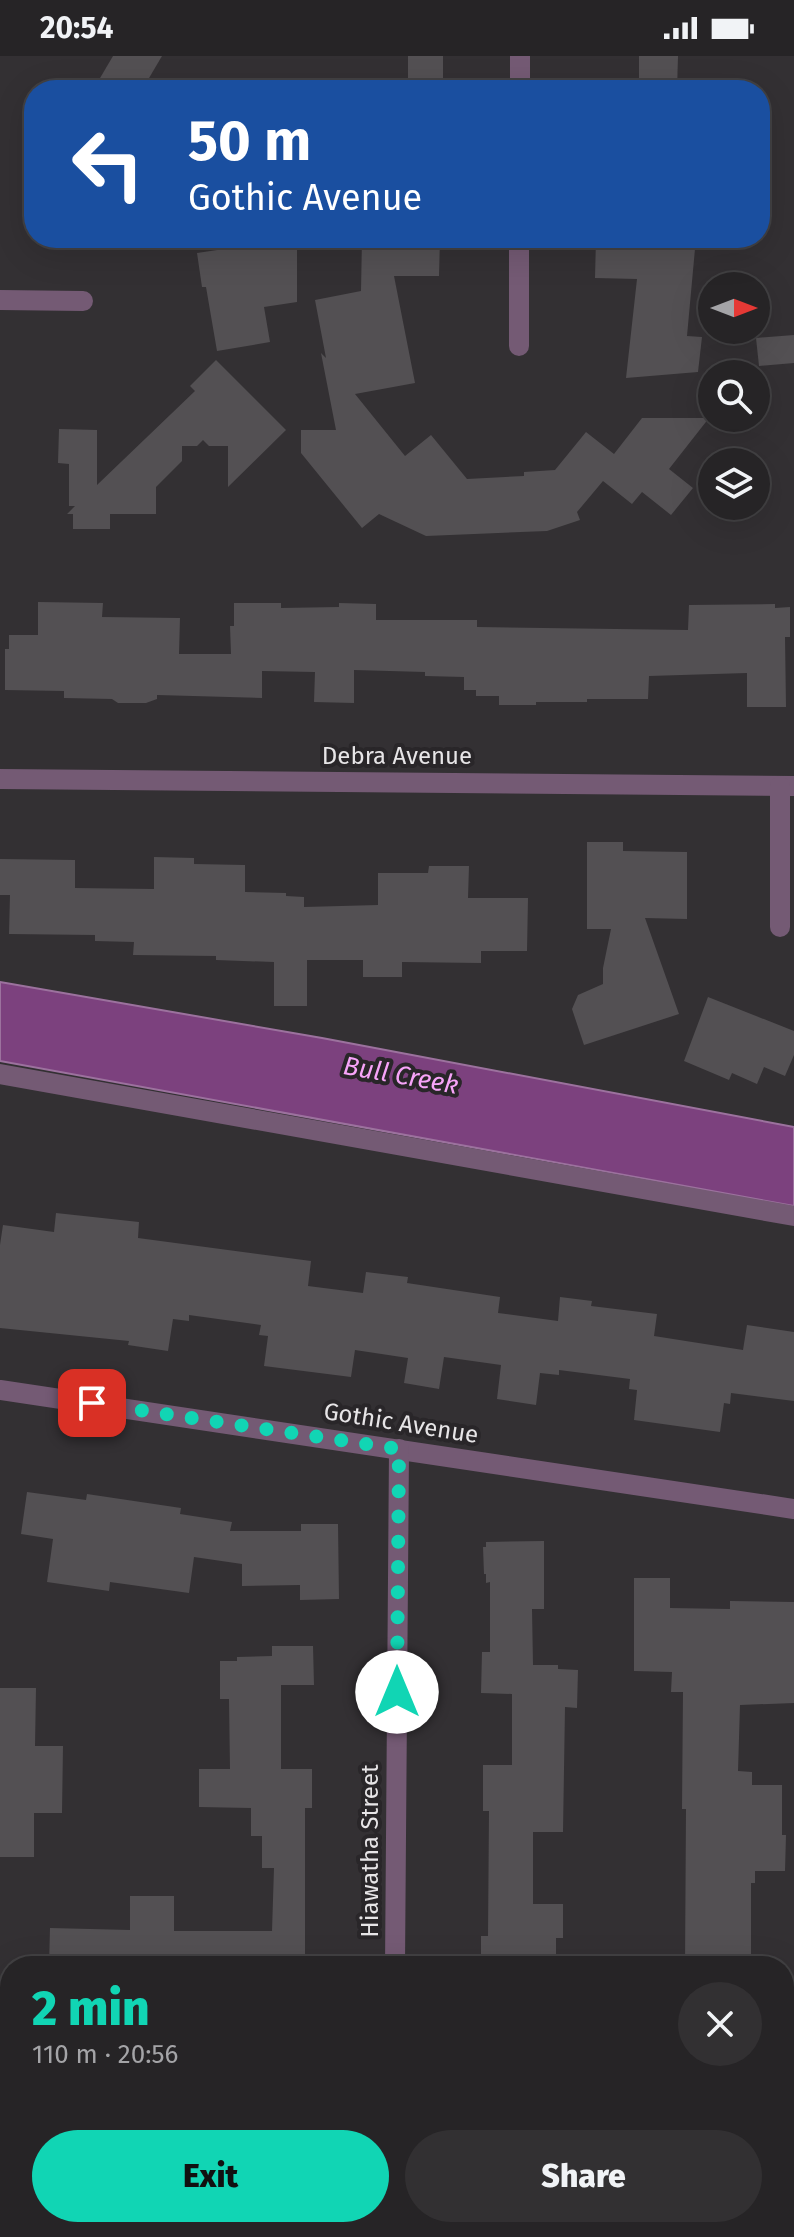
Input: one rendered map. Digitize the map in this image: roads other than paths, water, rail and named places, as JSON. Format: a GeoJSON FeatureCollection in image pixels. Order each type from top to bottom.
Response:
{"type":"FeatureCollection","features":[{"type":"Feature","properties":{"kind":"street"},"geometry":{"type":"LineString","coordinates":[[520,56],[520,80]]}},
{"type":"Feature","properties":{"kind":"street"},"geometry":{"type":"LineString","coordinates":[[519,248],[519,346]]}},
{"type":"Feature","properties":{"kind":"street"},"geometry":{"type":"LineString","coordinates":[[0,300],[83,301]]}},
{"type":"Feature","properties":{"kind":"street","name":"Debra Avenue"},"geometry":{"type":"LineString","coordinates":[[0,779],[787,786]]}},
{"type":"Feature","properties":{"kind":"street"},"geometry":{"type":"LineString","coordinates":[[780,927],[787,786]]}},
{"type":"Feature","properties":{"kind":"street"},"geometry":{"type":"LineString","coordinates":[[0,1074],[794,1216]]}},
{"type":"Feature","properties":{"kind":"street","name":"Gothic Avenue"},"geometry":{"type":"LineString","coordinates":[[0,1390],[794,1509]]}},
{"type":"Feature","properties":{"kind":"street","name":"Hiawatha Street"},"geometry":{"type":"LineString","coordinates":[[395,1956],[399,1449]]}},
{"type":"Feature","properties":{"kind":"water","name":"Bull Creek"},"geometry":{"type":"Polygon","coordinates":[[[0,982],[322,1038],[794,1127],[794,1206],[0,1061],[0,982]]]}}]}
